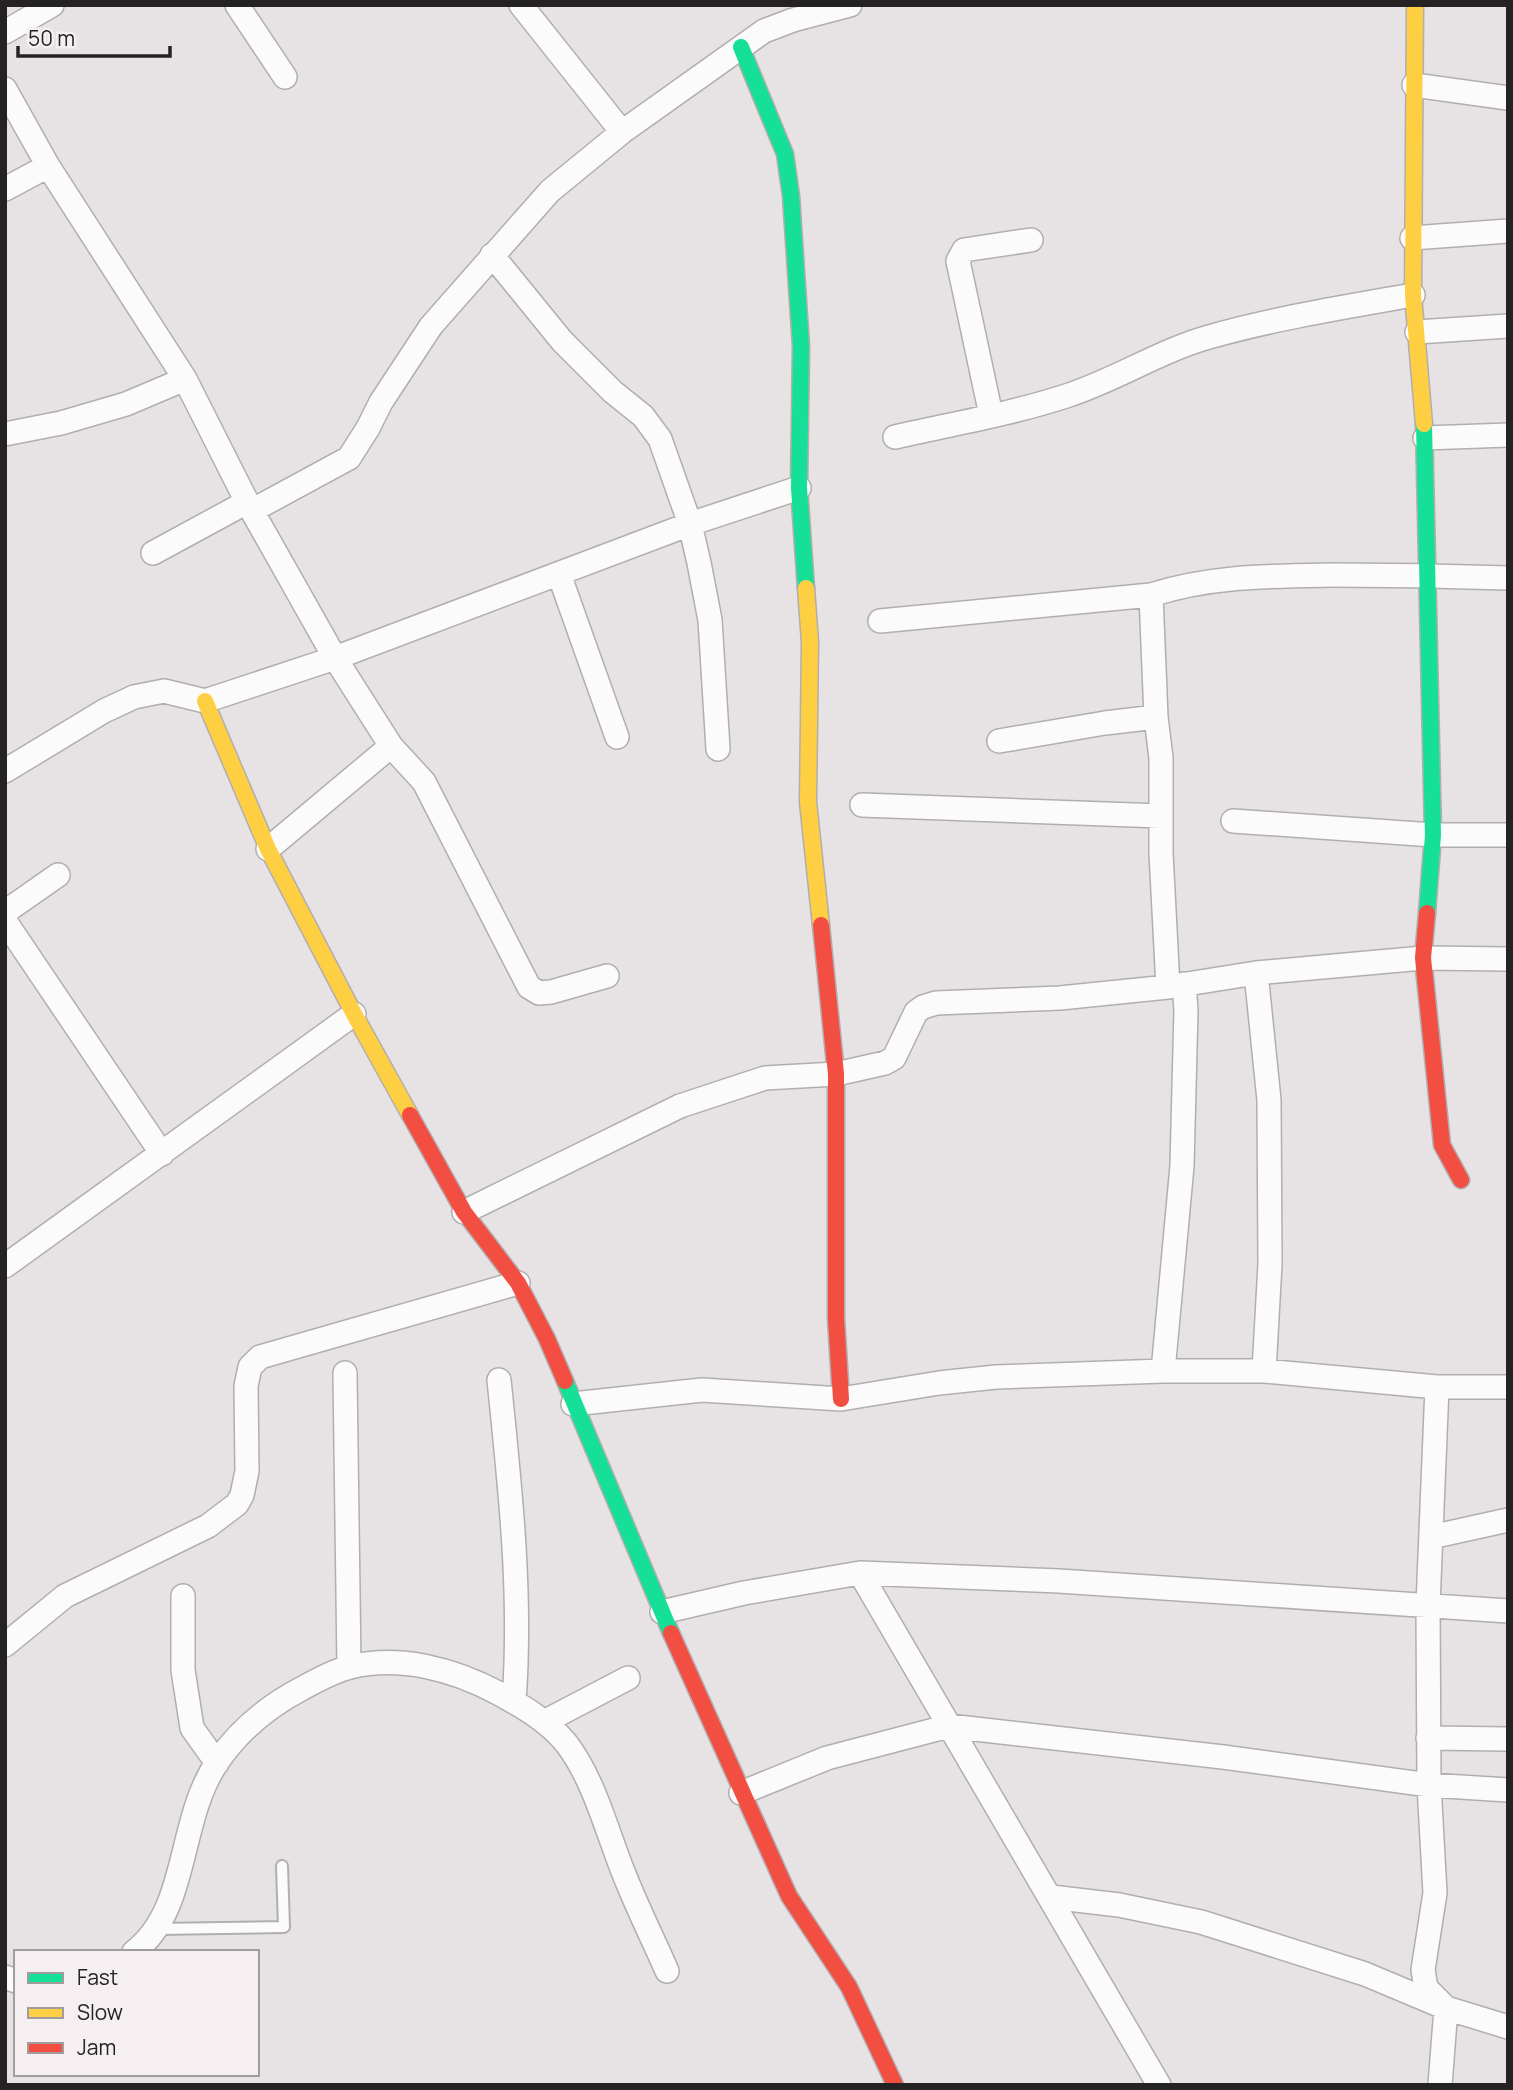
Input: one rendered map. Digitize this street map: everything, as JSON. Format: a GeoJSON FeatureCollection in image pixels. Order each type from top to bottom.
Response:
{"type":"FeatureCollection","features":[{"type":"Feature","properties":{"kind":"street"},"geometry":{"type":"LineString","coordinates":[[5,32],[52,5]]}},
{"type":"Feature","properties":{"kind":"street"},"geometry":{"type":"LineString","coordinates":[[237,5],[285,77]]}},
{"type":"Feature","properties":{"kind":"street"},"geometry":{"type":"LineString","coordinates":[[521,5],[622,132]]}},
{"type":"Feature","properties":{"kind":"street"},"geometry":{"type":"LineString","coordinates":[[153,553],[349,458],[368,429],[381,402],[431,326],[550,191],[622,132],[764,31],[793,20],[850,5]]}},
{"type":"Feature","properties":{"kind":"street"},"geometry":{"type":"LineString","coordinates":[[1415,5],[1413,295],[1425,438],[1433,835],[1423,958],[1442,1145],[1461,1181]]}},
{"type":"Feature","properties":{"kind":"street"},"geometry":{"type":"LineString","coordinates":[[741,47],[785,154],[792,196],[801,346],[799,488],[810,642],[808,802],[836,1074],[836,1318],[841,1399]]}},
{"type":"Feature","properties":{"kind":"street"},"geometry":{"type":"LineString","coordinates":[[1413,85],[1508,98]]}},
{"type":"Feature","properties":{"kind":"street"},"geometry":{"type":"LineString","coordinates":[[5,89],[48,166],[185,379],[250,506],[335,658],[391,746],[424,782],[529,987],[539,993],[551,992],[607,976]]}},
{"type":"Feature","properties":{"kind":"street"},"geometry":{"type":"LineString","coordinates":[[5,189],[48,166]]}},
{"type":"Feature","properties":{"kind":"street"},"geometry":{"type":"LineString","coordinates":[[1412,238],[1508,231]]}},
{"type":"Feature","properties":{"kind":"street"},"geometry":{"type":"LineString","coordinates":[[991,415],[958,261],[964,250],[1031,240]]}},
{"type":"Feature","properties":{"kind":"street"},"geometry":{"type":"LineString","coordinates":[[492,256],[562,341],[612,392],[643,416],[660,439],[690,524],[709,620],[718,749]]}},
{"type":"Feature","properties":{"kind":"street"},"geometry":{"type":"LineString","coordinates":[[895,437],[1068,396],[1120,375],[1167,351],[1207,337],[1285,317],[1413,295]]}},
{"type":"Feature","properties":{"kind":"street"},"geometry":{"type":"LineString","coordinates":[[1417,332],[1508,326]]}},
{"type":"Feature","properties":{"kind":"street"},"geometry":{"type":"LineString","coordinates":[[5,434],[61,423],[126,404],[185,379]]}},
{"type":"Feature","properties":{"kind":"street"},"geometry":{"type":"LineString","coordinates":[[1425,438],[1508,436]]}},
{"type":"Feature","properties":{"kind":"street"},"geometry":{"type":"LineString","coordinates":[[5,771],[104,711],[134,697],[164,691],[205,701],[335,658],[690,524],[799,488]]}},
{"type":"Feature","properties":{"kind":"street"},"geometry":{"type":"LineString","coordinates":[[559,574],[617,737]]}},
{"type":"Feature","properties":{"kind":"street"},"geometry":{"type":"LineString","coordinates":[[880,621],[1151,595],[1178,586],[1243,576],[1429,575],[1508,578]]}},
{"type":"Feature","properties":{"kind":"street"},"geometry":{"type":"LineString","coordinates":[[1151,595],[1156,718],[1161,758],[1164,938],[1176,986],[1186,1010],[1182,1166],[1163,1371]]}},
{"type":"Feature","properties":{"kind":"street"},"geometry":{"type":"LineString","coordinates":[[205,701],[268,849],[354,1014],[464,1212],[518,1283],[547,1339],[662,1612],[789,1896],[849,1987],[895,2085]]}},
{"type":"Feature","properties":{"kind":"street"},"geometry":{"type":"LineString","coordinates":[[999,741],[1105,723],[1156,718]]}},
{"type":"Feature","properties":{"kind":"street"},"geometry":{"type":"LineString","coordinates":[[268,849],[391,746]]}},
{"type":"Feature","properties":{"kind":"street"},"geometry":{"type":"LineString","coordinates":[[862,806],[1161,816]]}},
{"type":"Feature","properties":{"kind":"street"},"geometry":{"type":"LineString","coordinates":[[1233,821],[1433,835],[1508,835]]}},
{"type":"Feature","properties":{"kind":"street"},"geometry":{"type":"LineString","coordinates":[[5,912],[58,876]]}},
{"type":"Feature","properties":{"kind":"street"},"geometry":{"type":"LineString","coordinates":[[5,921],[162,1154]]}},
{"type":"Feature","properties":{"kind":"street"},"geometry":{"type":"LineString","coordinates":[[464,1212],[680,1106],[765,1078],[836,1074],[885,1063],[894,1058],[916,1013],[923,1007],[936,1003],[1060,998],[1176,986],[1256,973],[1423,958],[1508,959]]}},
{"type":"Feature","properties":{"kind":"street"},"geometry":{"type":"LineString","coordinates":[[1256,973],[1269,1100],[1270,1264],[1264,1371]]}},
{"type":"Feature","properties":{"kind":"street"},"geometry":{"type":"LineString","coordinates":[[5,1266],[354,1014]]}},
{"type":"Feature","properties":{"kind":"street"},"geometry":{"type":"LineString","coordinates":[[5,1645],[65,1596],[208,1526],[237,1504],[242,1495],[247,1471],[246,1386],[250,1367],[260,1357],[518,1283]]}},
{"type":"Feature","properties":{"kind":"street"},"geometry":{"type":"LineString","coordinates":[[573,1404],[702,1390],[841,1399],[996,1377],[1163,1371],[1264,1371],[1437,1387],[1508,1387]]}},
{"type":"Feature","properties":{"kind":"street"},"geometry":{"type":"LineString","coordinates":[[345,1373],[349,1667]]}},
{"type":"Feature","properties":{"kind":"street"},"geometry":{"type":"LineString","coordinates":[[499,1380],[510,1482],[516,1597],[514,1702]]}},
{"type":"Feature","properties":{"kind":"street"},"geometry":{"type":"LineString","coordinates":[[1437,1387],[1428,1605],[1429,1785],[1435,1893],[1423,1970],[1426,1988],[1446,2008],[1440,2085]]}},
{"type":"Feature","properties":{"kind":"street"},"geometry":{"type":"LineString","coordinates":[[1431,1536],[1508,1520]]}},
{"type":"Feature","properties":{"kind":"street"},"geometry":{"type":"LineString","coordinates":[[662,1612],[744,1593],[860,1573],[1059,1581],[1508,1611]]}},
{"type":"Feature","properties":{"kind":"street"},"geometry":{"type":"LineString","coordinates":[[860,1573],[1159,2085]]}},
{"type":"Feature","properties":{"kind":"street"},"geometry":{"type":"LineString","coordinates":[[183,1596],[183,1670],[192,1728],[217,1763]]}},
{"type":"Feature","properties":{"kind":"street"},"geometry":{"type":"LineString","coordinates":[[136,1950],[157,1929],[172,1896],[197,1800],[217,1763],[244,1728],[276,1702],[349,1667],[390,1662],[424,1665],[458,1675],[514,1702],[544,1722],[566,1744],[604,1819],[624,1874],[667,1971]]}},
{"type":"Feature","properties":{"kind":"street"},"geometry":{"type":"LineString","coordinates":[[544,1722],[628,1678]]}},
{"type":"Feature","properties":{"kind":"street"},"geometry":{"type":"LineString","coordinates":[[741,1793],[827,1758],[948,1726],[1223,1757],[1429,1785],[1508,1790]]}},
{"type":"Feature","properties":{"kind":"street"},"geometry":{"type":"LineString","coordinates":[[1428,1738],[1508,1739]]}},
{"type":"Feature","properties":{"kind":"street"},"geometry":{"type":"LineString","coordinates":[[1051,1897],[1119,1905],[1200,1922],[1365,1974],[1446,2008],[1508,2027]]}},
{"type":"Feature","properties":{"kind":"lane"},"geometry":{"type":"LineString","coordinates":[[157,1929],[284,1927],[282,1866]]}},
{"type":"Feature","properties":{"kind":"traffic: fast"},"geometry":{"type":"LineString","coordinates":[[741,47],[785,154],[791,196],[801,346],[799,488],[806,588]]}},
{"type":"Feature","properties":{"kind":"traffic: fast"},"geometry":{"type":"LineString","coordinates":[[1424,424],[1433,835],[1427,913]]}},
{"type":"Feature","properties":{"kind":"traffic: fast"},"geometry":{"type":"LineString","coordinates":[[565,1381],[671,1633]]}},
{"type":"Feature","properties":{"kind":"traffic: slow"},"geometry":{"type":"LineString","coordinates":[[1415,5],[1413,295],[1424,424]]}},
{"type":"Feature","properties":{"kind":"traffic: slow"},"geometry":{"type":"LineString","coordinates":[[806,588],[810,642],[808,802],[821,925]]}},
{"type":"Feature","properties":{"kind":"traffic: slow"},"geometry":{"type":"LineString","coordinates":[[205,701],[268,849],[410,1115]]}},
{"type":"Feature","properties":{"kind":"traffic: jam"},"geometry":{"type":"LineString","coordinates":[[1427,913],[1423,958],[1442,1145],[1461,1180]]}},
{"type":"Feature","properties":{"kind":"traffic: jam"},"geometry":{"type":"LineString","coordinates":[[821,925],[836,1074],[836,1318],[841,1399]]}},
{"type":"Feature","properties":{"kind":"traffic: jam"},"geometry":{"type":"LineString","coordinates":[[410,1115],[464,1212],[518,1283],[565,1381]]}},
{"type":"Feature","properties":{"kind":"traffic: jam"},"geometry":{"type":"LineString","coordinates":[[671,1633],[789,1896],[849,1987],[895,2085]]}}]}
